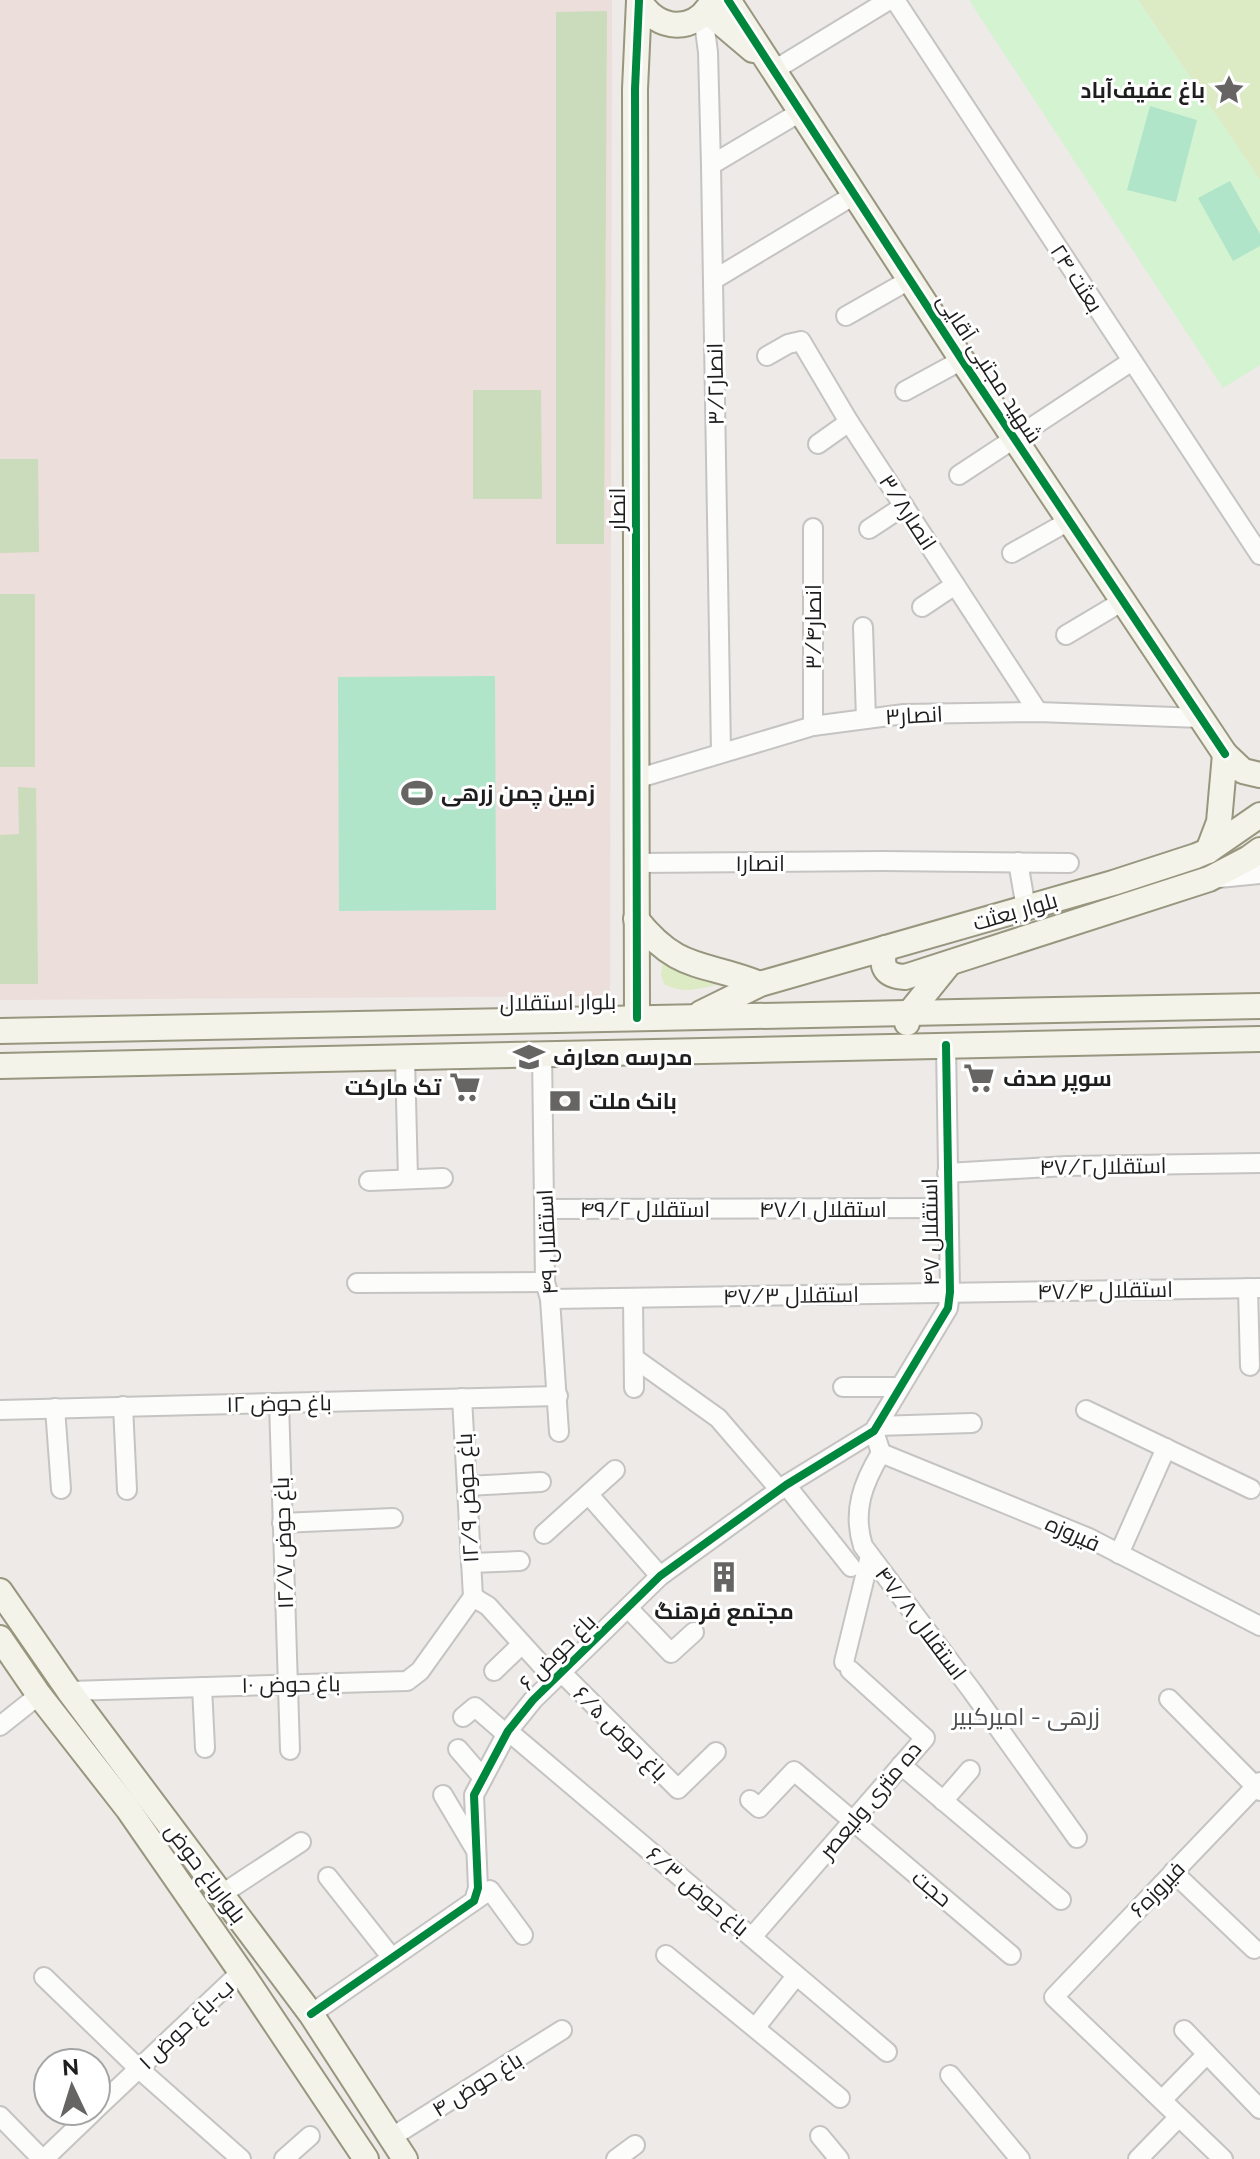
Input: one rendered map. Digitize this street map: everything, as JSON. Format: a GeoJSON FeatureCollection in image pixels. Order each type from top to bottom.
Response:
{"type":"FeatureCollection","features":[{"type":"Feature","properties":{"kind":"main road"},"geometry":{"type":"LineString","coordinates":[[639,0],[654,19],[664,24],[689,24],[713,6]]}},
{"type":"Feature","properties":{"kind":"main road","name":"انصار"},"geometry":{"type":"LineString","coordinates":[[637,1018],[635,89],[639,0]]}},
{"type":"Feature","properties":{"kind":"main road","name":"شهید مجتبی آقایی"},"geometry":{"type":"LineString","coordinates":[[713,6],[776,69],[962,360],[1225,754]]}},
{"type":"Feature","properties":{"kind":"main road","name":"انصار"},"geometry":{"type":"LineString","coordinates":[[635,89],[664,24]]}},
{"type":"Feature","properties":{"kind":"main road"},"geometry":{"type":"LineString","coordinates":[[1225,754],[1243,771],[1260,775]]}},
{"type":"Feature","properties":{"kind":"main road"},"geometry":{"type":"LineString","coordinates":[[1208,851],[1219,822],[1225,754]]}},
{"type":"Feature","properties":{"kind":"main road","name":"بلوار بعثت"},"geometry":{"type":"LineString","coordinates":[[696,1016],[760,984],[1113,883],[1208,851],[1260,815]]}},
{"type":"Feature","properties":{"kind":"main road","name":"بلوار بعثت"},"geometry":{"type":"LineString","coordinates":[[885,948],[882,961],[887,971],[897,977],[905,977],[1209,879],[1260,850]]}},
{"type":"Feature","properties":{"kind":"main road"},"geometry":{"type":"LineString","coordinates":[[636,919],[669,954],[687,963],[735,974],[760,984]]}},
{"type":"Feature","properties":{"kind":"main road"},"geometry":{"type":"LineString","coordinates":[[973,954],[956,968],[952,982],[959,996],[976,1011]]}},
{"type":"Feature","properties":{"kind":"main road"},"geometry":{"type":"LineString","coordinates":[[900,1044],[910,1012],[948,965]]}},
{"type":"Feature","properties":{"kind":"main road","name":"بلوار استقلال"},"geometry":{"type":"LineString","coordinates":[[0,1031],[1260,1006]]}},
{"type":"Feature","properties":{"kind":"main road"},"geometry":{"type":"LineString","coordinates":[[346,1026],[347,1057]]}},
{"type":"Feature","properties":{"kind":"main road"},"geometry":{"type":"LineString","coordinates":[[0,1066],[900,1044],[1260,1039]]}},
{"type":"Feature","properties":{"kind":"main road","name":"بلوارباغ حوض"},"geometry":{"type":"LineString","coordinates":[[0,1591],[69,1691],[311,2014],[405,2159]]}},
{"type":"Feature","properties":{"kind":"main road","name":"بلوارباغ حوض"},"geometry":{"type":"LineString","coordinates":[[0,1638],[39,1695],[120,1799],[366,2159]]}},
{"type":"Feature","properties":{"kind":"main road"},"geometry":{"type":"LineString","coordinates":[[120,1799],[139,1783]]}},
{"type":"Feature","properties":{"kind":"street"},"geometry":{"type":"LineString","coordinates":[[776,69],[892,0]]}},
{"type":"Feature","properties":{"kind":"street","name":"بعثت ۲۴"},"geometry":{"type":"LineString","coordinates":[[892,0],[1260,555]]}},
{"type":"Feature","properties":{"kind":"street","name":"انصار۳/۲"},"geometry":{"type":"LineString","coordinates":[[713,6],[708,52],[721,752]]}},
{"type":"Feature","properties":{"kind":"street"},"geometry":{"type":"LineString","coordinates":[[711,165],[802,111]]}},
{"type":"Feature","properties":{"kind":"street"},"geometry":{"type":"LineString","coordinates":[[713,280],[856,194]]}},
{"type":"Feature","properties":{"kind":"street"},"geometry":{"type":"LineString","coordinates":[[846,316],[911,279]]}},
{"type":"Feature","properties":{"kind":"street","name":"انصار۳/۸"},"geometry":{"type":"LineString","coordinates":[[767,356],[788,344],[801,341],[849,422],[1038,712]]}},
{"type":"Feature","properties":{"kind":"street"},"geometry":{"type":"LineString","coordinates":[[905,391],[962,360]]}},
{"type":"Feature","properties":{"kind":"street"},"geometry":{"type":"LineString","coordinates":[[959,475],[1132,361]]}},
{"type":"Feature","properties":{"kind":"street"},"geometry":{"type":"LineString","coordinates":[[818,444],[849,422]]}},
{"type":"Feature","properties":{"kind":"street"},"geometry":{"type":"LineString","coordinates":[[869,529],[904,506]]}},
{"type":"Feature","properties":{"kind":"street"},"geometry":{"type":"LineString","coordinates":[[1012,553],[1069,521]]}},
{"type":"Feature","properties":{"kind":"street","name":"انصار۳/۴"},"geometry":{"type":"LineString","coordinates":[[813,528],[813,726]]}},
{"type":"Feature","properties":{"kind":"street"},"geometry":{"type":"LineString","coordinates":[[922,607],[955,585]]}},
{"type":"Feature","properties":{"kind":"street"},"geometry":{"type":"LineString","coordinates":[[1066,635],[1123,601]]}},
{"type":"Feature","properties":{"kind":"street"},"geometry":{"type":"LineString","coordinates":[[863,627],[866,719]]}},
{"type":"Feature","properties":{"kind":"street","name":"انصار۳"},"geometry":{"type":"LineString","coordinates":[[636,779],[813,726],[904,714],[1038,712],[1201,718]]}},
{"type":"Feature","properties":{"kind":"street"},"geometry":{"type":"LineString","coordinates":[[1018,862],[1026,908]]}},
{"type":"Feature","properties":{"kind":"street","name":"انصار۱"},"geometry":{"type":"LineString","coordinates":[[636,863],[1069,863]]}},
{"type":"Feature","properties":{"kind":"street"},"geometry":{"type":"LineString","coordinates":[[1209,879],[1260,874]]}},
{"type":"Feature","properties":{"kind":"street","name":"۴۷ استقلال"},"geometry":{"type":"LineString","coordinates":[[783,1488],[876,1429],[948,1308],[946,1045]]}},
{"type":"Feature","properties":{"kind":"street","name":"۴۹ استقلال"},"geometry":{"type":"LineString","coordinates":[[542,1052],[548,1290],[559,1432]]}},
{"type":"Feature","properties":{"kind":"street"},"geometry":{"type":"LineString","coordinates":[[405,1058],[408,1179]]}},
{"type":"Feature","properties":{"kind":"street","name":"استقلال۴۷/۲"},"geometry":{"type":"LineString","coordinates":[[947,1173],[1067,1166],[1260,1163]]}},
{"type":"Feature","properties":{"kind":"street"},"geometry":{"type":"LineString","coordinates":[[369,1181],[443,1178]]}},
{"type":"Feature","properties":{"kind":"street","name":"۴۷/۱ استقلال"},"geometry":{"type":"LineString","coordinates":[[746,1210],[948,1208]]}},
{"type":"Feature","properties":{"kind":"street","name":"۴۹/۲ استقلال"},"geometry":{"type":"LineString","coordinates":[[545,1209],[746,1210]]}},
{"type":"Feature","properties":{"kind":"street","name":"۴۷/۳ استقلال"},"geometry":{"type":"LineString","coordinates":[[357,1283],[548,1290],[633,1299],[950,1292]]}},
{"type":"Feature","properties":{"kind":"street"},"geometry":{"type":"LineString","coordinates":[[1250,1366],[1254,1288]]}},
{"type":"Feature","properties":{"kind":"street","name":"۴۷/۴ استقلال"},"geometry":{"type":"LineString","coordinates":[[950,1292],[1254,1288]]}},
{"type":"Feature","properties":{"kind":"street"},"geometry":{"type":"LineString","coordinates":[[633,1299],[634,1388]]}},
{"type":"Feature","properties":{"kind":"street"},"geometry":{"type":"LineString","coordinates":[[634,1358],[718,1418],[851,1567]]}},
{"type":"Feature","properties":{"kind":"street"},"geometry":{"type":"LineString","coordinates":[[843,1387],[900,1387]]}},
{"type":"Feature","properties":{"kind":"street","name":"۱۲ باغ حوض"},"geometry":{"type":"LineString","coordinates":[[0,1410],[558,1396]]}},
{"type":"Feature","properties":{"kind":"street","name":"۱۲/۹ باغ حوض"},"geometry":{"type":"LineString","coordinates":[[462,1398],[473,1597]]}},
{"type":"Feature","properties":{"kind":"street","name":"۱۲/۷ باغ حوض"},"geometry":{"type":"LineString","coordinates":[[279,1403],[290,1750]]}},
{"type":"Feature","properties":{"kind":"street"},"geometry":{"type":"LineString","coordinates":[[123,1406],[127,1490]]}},
{"type":"Feature","properties":{"kind":"street"},"geometry":{"type":"LineString","coordinates":[[55,1408],[61,1489]]}},
{"type":"Feature","properties":{"kind":"street"},"geometry":{"type":"LineString","coordinates":[[1086,1410],[1251,1489]]}},
{"type":"Feature","properties":{"kind":"street"},"geometry":{"type":"LineString","coordinates":[[881,1453],[876,1429],[972,1423]]}},
{"type":"Feature","properties":{"kind":"street"},"geometry":{"type":"LineString","coordinates":[[1119,1554],[1166,1448]]}},
{"type":"Feature","properties":{"kind":"street","name":"فیروزه"},"geometry":{"type":"LineString","coordinates":[[881,1453],[1089,1538],[1260,1626]]}},
{"type":"Feature","properties":{"kind":"street","name":"۴۷/۸ استقلال"},"geometry":{"type":"LineString","coordinates":[[881,1453],[864,1482],[858,1529],[863,1546],[1077,1838]]}},
{"type":"Feature","properties":{"kind":"street"},"geometry":{"type":"LineString","coordinates":[[544,1534],[615,1470]]}},
{"type":"Feature","properties":{"kind":"street"},"geometry":{"type":"LineString","coordinates":[[467,1486],[541,1482]]}},
{"type":"Feature","properties":{"kind":"street","name":"۶ باغ حوض"},"geometry":{"type":"LineString","coordinates":[[474,1901],[478,1888],[474,1795],[507,1732],[533,1700],[660,1576],[783,1488]]}},
{"type":"Feature","properties":{"kind":"street"},"geometry":{"type":"LineString","coordinates":[[589,1495],[660,1576]]}},
{"type":"Feature","properties":{"kind":"street"},"geometry":{"type":"LineString","coordinates":[[282,1523],[393,1518]]}},
{"type":"Feature","properties":{"kind":"street","name":"ده متری ولیعصر"},"geometry":{"type":"LineString","coordinates":[[752,1937],[925,1738],[847,1666],[870,1556]]}},
{"type":"Feature","properties":{"kind":"street"},"geometry":{"type":"LineString","coordinates":[[471,1563],[520,1561]]}},
{"type":"Feature","properties":{"kind":"street"},"geometry":{"type":"LineString","coordinates":[[473,1597],[488,1606],[522,1644],[558,1676]]}},
{"type":"Feature","properties":{"kind":"street","name":"۱۰ باغ حوض"},"geometry":{"type":"LineString","coordinates":[[69,1691],[407,1681],[420,1671],[473,1597]]}},
{"type":"Feature","properties":{"kind":"street"},"geometry":{"type":"LineString","coordinates":[[628,1608],[671,1653],[694,1632]]}},
{"type":"Feature","properties":{"kind":"street"},"geometry":{"type":"LineString","coordinates":[[494,1671],[522,1644]]}},
{"type":"Feature","properties":{"kind":"street","name":"۶/۵ باغ حوض"},"geometry":{"type":"LineString","coordinates":[[558,1676],[678,1789],[716,1752]]}},
{"type":"Feature","properties":{"kind":"street"},"geometry":{"type":"LineString","coordinates":[[202,1687],[205,1748]]}},
{"type":"Feature","properties":{"kind":"street"},"geometry":{"type":"LineString","coordinates":[[0,1726],[39,1695]]}},
{"type":"Feature","properties":{"kind":"street"},"geometry":{"type":"LineString","coordinates":[[1169,1699],[1258,1786]]}},
{"type":"Feature","properties":{"kind":"street","name":"۶/۳ باغ حوض"},"geometry":{"type":"LineString","coordinates":[[463,1717],[475,1707],[507,1732],[887,2052]]}},
{"type":"Feature","properties":{"kind":"street"},"geometry":{"type":"LineString","coordinates":[[458,1749],[483,1778]]}},
{"type":"Feature","properties":{"kind":"street"},"geometry":{"type":"LineString","coordinates":[[901,1765],[1061,1900]]}},
{"type":"Feature","properties":{"kind":"street"},"geometry":{"type":"LineString","coordinates":[[943,1801],[970,1770]]}},
{"type":"Feature","properties":{"kind":"street","name":"حجت"},"geometry":{"type":"LineString","coordinates":[[750,1800],[759,1808],[794,1771],[1011,1955]]}},
{"type":"Feature","properties":{"kind":"street","name":"فیروزه۶"},"geometry":{"type":"LineString","coordinates":[[1162,2100],[1054,1997],[1258,1786]]}},
{"type":"Feature","properties":{"kind":"street"},"geometry":{"type":"LineString","coordinates":[[443,1795],[476,1851]]}},
{"type":"Feature","properties":{"kind":"street"},"geometry":{"type":"LineString","coordinates":[[222,1894],[301,1842]]}},
{"type":"Feature","properties":{"kind":"street"},"geometry":{"type":"LineString","coordinates":[[1173,1872],[1254,1949]]}},
{"type":"Feature","properties":{"kind":"street"},"geometry":{"type":"LineString","coordinates":[[328,1877],[392,1958]]}},
{"type":"Feature","properties":{"kind":"street"},"geometry":{"type":"LineString","coordinates":[[311,2014],[490,1890],[523,1935]]}},
{"type":"Feature","properties":{"kind":"street"},"geometry":{"type":"LineString","coordinates":[[666,1955],[840,2098]]}},
{"type":"Feature","properties":{"kind":"street","name":"۱ ب-باغ حوض"},"geometry":{"type":"LineString","coordinates":[[112,2093],[241,1972]]}},
{"type":"Feature","properties":{"kind":"street"},"geometry":{"type":"LineString","coordinates":[[756,2027],[796,1976]]}},
{"type":"Feature","properties":{"kind":"street"},"geometry":{"type":"LineString","coordinates":[[44,1977],[138,2068],[241,2159]]}},
{"type":"Feature","properties":{"kind":"street","name":"۴ باغ حوض"},"geometry":{"type":"LineString","coordinates":[[392,2137],[562,2030]]}},
{"type":"Feature","properties":{"kind":"street"},"geometry":{"type":"LineString","coordinates":[[1184,2030],[1260,2109]]}},
{"type":"Feature","properties":{"kind":"street"},"geometry":{"type":"LineString","coordinates":[[1207,2054],[1162,2100],[1223,2159]]}},
{"type":"Feature","properties":{"kind":"street"},"geometry":{"type":"LineString","coordinates":[[950,2075],[1020,2159]]}},
{"type":"Feature","properties":{"kind":"street"},"geometry":{"type":"LineString","coordinates":[[0,2116],[43,2159]]}},
{"type":"Feature","properties":{"kind":"street"},"geometry":{"type":"LineString","coordinates":[[1138,2159],[1179,2117]]}},
{"type":"Feature","properties":{"kind":"street","name":"۱ ب-باغ حوض"},"geometry":{"type":"LineString","coordinates":[[43,2159],[77,2127]]}},
{"type":"Feature","properties":{"kind":"street"},"geometry":{"type":"LineString","coordinates":[[284,2159],[310,2136]]}},
{"type":"Feature","properties":{"kind":"street"},"geometry":{"type":"LineString","coordinates":[[820,2136],[839,2159]]}},
{"type":"Feature","properties":{"kind":"street"},"geometry":{"type":"LineString","coordinates":[[616,2159],[635,2145]]}},
{"type":"Feature","properties":{"kind":"shaded area"},"geometry":{"type":"Polygon","coordinates":[[[0,0],[612,0],[610,996],[0,1000],[0,0]]]}},
{"type":"Feature","properties":{"kind":"green space"},"geometry":{"type":"Polygon","coordinates":[[[969,0],[1138,0],[1260,180],[1260,365],[1223,388],[969,0]]]}},
{"type":"Feature","properties":{"kind":"green space","name":"باغ عفیف‌آباد"},"geometry":{"type":"Polygon","coordinates":[[[1138,0],[1260,0],[1260,180],[1138,0]]]}},
{"type":"Feature","properties":{"kind":"green space"},"geometry":{"type":"Polygon","coordinates":[[[607,11],[604,544],[556,544],[556,12],[607,11]]]}},
{"type":"Feature","properties":{"kind":"green space"},"geometry":{"type":"Polygon","coordinates":[[[1150,106],[1197,120],[1176,202],[1127,190],[1150,106]]]}},
{"type":"Feature","properties":{"kind":"green space"},"geometry":{"type":"Polygon","coordinates":[[[1230,181],[1260,234],[1260,246],[1233,261],[1198,198],[1230,181]]]}},
{"type":"Feature","properties":{"kind":"green space"},"geometry":{"type":"Polygon","coordinates":[[[473,390],[541,390],[542,499],[473,499],[473,390]]]}},
{"type":"Feature","properties":{"kind":"green space"},"geometry":{"type":"Polygon","coordinates":[[[0,459],[38,459],[39,552],[0,553],[0,459]]]}},
{"type":"Feature","properties":{"kind":"green space"},"geometry":{"type":"Polygon","coordinates":[[[0,594],[35,594],[35,767],[0,767],[0,594]]]}},
{"type":"Feature","properties":{"kind":"green space","name":"زمین چمن زرهی"},"geometry":{"type":"Polygon","coordinates":[[[495,676],[496,910],[339,911],[338,677],[495,676]]]}},
{"type":"Feature","properties":{"kind":"green space"},"geometry":{"type":"Polygon","coordinates":[[[18,787],[36,788],[38,984],[0,984],[0,835],[19,834],[18,787]]]}},
{"type":"Feature","properties":{"kind":"green space"},"geometry":{"type":"Polygon","coordinates":[[[663,963],[721,984],[692,990],[671,987],[664,984],[661,975],[663,963]]]}},
{"type":"Feature","properties":{"kind":"cycle path"},"geometry":{"type":"LineString","coordinates":[[728,0],[962,360],[1225,754]]}},
{"type":"Feature","properties":{"kind":"cycle path"},"geometry":{"type":"LineString","coordinates":[[637,1018],[635,89],[639,1]]}},
{"type":"Feature","properties":{"kind":"cycle path"},"geometry":{"type":"LineString","coordinates":[[311,2014],[474,1901],[478,1888],[474,1795],[508,1731],[533,1700],[660,1576],[786,1485],[874,1431],[948,1308],[946,1045]]}},
{"type":"Feature","properties":{"kind":"place","name":"باغ عفیف‌آباد"},"geometry":{"type":"Point","coordinates":[1229,90]}},
{"type":"Feature","properties":{"kind":"place","name":"زمین چمن زرهی"},"geometry":{"type":"Point","coordinates":[417,793]}},
{"type":"Feature","properties":{"kind":"place","name":"مدرسه معارف"},"geometry":{"type":"Point","coordinates":[529,1057]}},
{"type":"Feature","properties":{"kind":"place","name":"سوپر صدف"},"geometry":{"type":"Point","coordinates":[979,1078]}},
{"type":"Feature","properties":{"kind":"place","name":"تک مارکت"},"geometry":{"type":"Point","coordinates":[465,1087]}},
{"type":"Feature","properties":{"kind":"place","name":"بانک ملت"},"geometry":{"type":"Point","coordinates":[565,1101]}},
{"type":"Feature","properties":{"kind":"place","name":"مجتمع فرهنگ"},"geometry":{"type":"Point","coordinates":[724,1577]}},
{"type":"Feature","properties":{"kind":"district","name":"زرهی - امیرکبیر"},"geometry":{"type":"Point","coordinates":[1026,1716]}}]}
